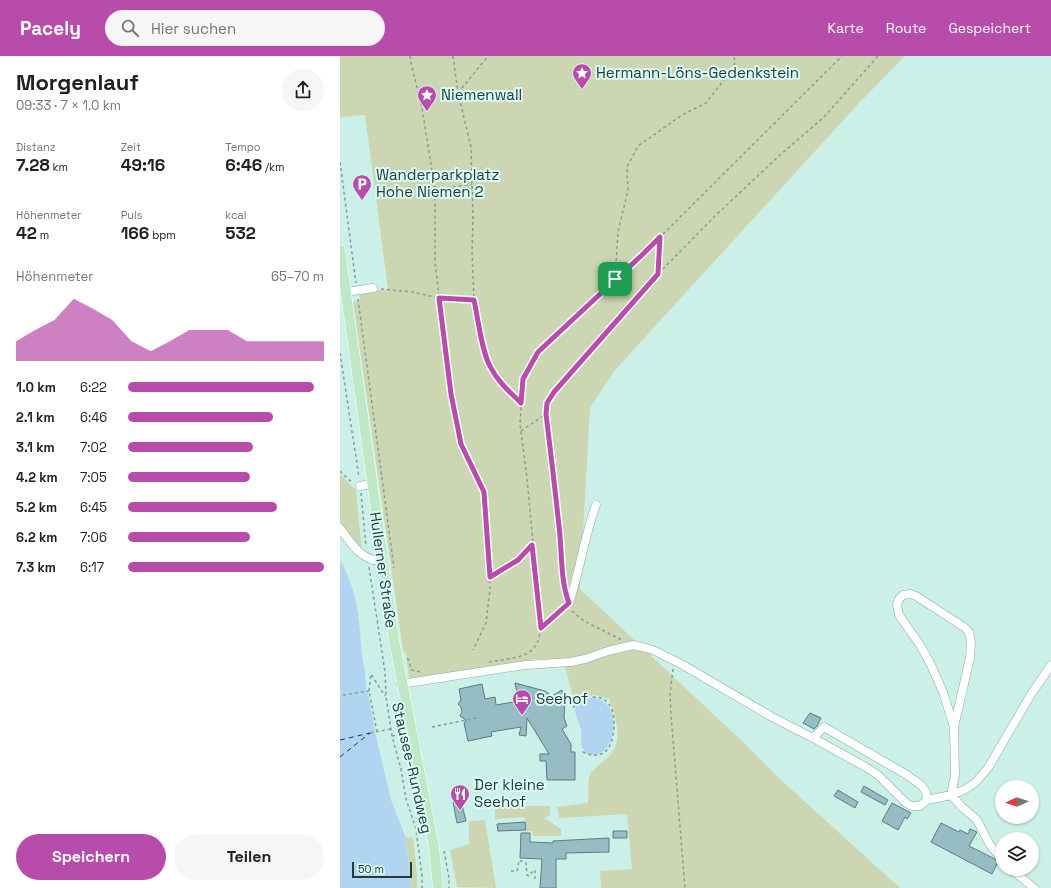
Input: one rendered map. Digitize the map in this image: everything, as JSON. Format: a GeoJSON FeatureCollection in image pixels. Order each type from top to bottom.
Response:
{"type":"FeatureCollection","features":[{"type":"Feature","properties":{"kind":"main road","name":"Hullerner Straße"},"geometry":{"type":"LineString","coordinates":[[340,250],[382,561],[401,684],[434,847],[438,888]]}},
{"type":"Feature","properties":{"kind":"lane"},"geometry":{"type":"LineString","coordinates":[[346,292],[373,288]]}},
{"type":"Feature","properties":{"kind":"lane"},"geometry":{"type":"LineString","coordinates":[[360,486],[371,484]]}},
{"type":"Feature","properties":{"kind":"lane"},"geometry":{"type":"LineString","coordinates":[[569,603],[590,520],[596,505]]}},
{"type":"Feature","properties":{"kind":"lane"},"geometry":{"type":"LineString","coordinates":[[340,528],[361,554],[374,561],[382,561]]}},
{"type":"Feature","properties":{"kind":"lane"},"geometry":{"type":"LineString","coordinates":[[951,795],[955,775],[954,727],[970,658],[971,642],[968,632],[964,626],[916,596],[910,594],[903,595],[899,599],[897,605],[899,615],[920,645],[931,665],[954,727]]}},
{"type":"Feature","properties":{"kind":"lane"},"geometry":{"type":"LineString","coordinates":[[401,684],[525,665],[571,662],[633,645],[653,650],[675,661],[772,717],[813,738],[878,776],[900,798],[911,806],[920,806],[927,800],[951,795],[964,790],[975,782],[988,768],[1030,696],[1051,665]]}},
{"type":"Feature","properties":{"kind":"lane"},"geometry":{"type":"LineString","coordinates":[[813,738],[824,727],[907,775],[921,785],[926,792],[927,800]]}},
{"type":"Feature","properties":{"kind":"lane"},"geometry":{"type":"LineString","coordinates":[[951,795],[977,820],[990,845],[995,851]]}},
{"type":"Feature","properties":{"kind":"lane"},"geometry":{"type":"LineString","coordinates":[[1019,876],[1034,888]]}},
{"type":"Feature","properties":{"kind":"path"},"geometry":{"type":"LineString","coordinates":[[410,56],[422,108],[435,190],[435,262],[451,394],[461,444],[484,492],[490,590],[486,623],[472,650]]}},
{"type":"Feature","properties":{"kind":"path"},"geometry":{"type":"LineString","coordinates":[[453,56],[458,93],[471,147],[474,300],[483,346],[490,368],[503,385],[521,403]]}},
{"type":"Feature","properties":{"kind":"path"},"geometry":{"type":"LineString","coordinates":[[458,93],[488,56]]}},
{"type":"Feature","properties":{"kind":"path"},"geometry":{"type":"LineString","coordinates":[[615,279],[618,232],[628,190],[627,167],[638,146],[682,116],[706,103],[732,71],[735,62],[734,56]]}},
{"type":"Feature","properties":{"kind":"path"},"geometry":{"type":"LineString","coordinates":[[487,662],[525,654],[533,650],[538,642],[541,628],[532,545],[527,478],[521,431],[523,379],[538,352],[642,255],[842,56]]}},
{"type":"Feature","properties":{"kind":"path"},"geometry":{"type":"LineString","coordinates":[[633,645],[578,618],[573,613],[565,593],[546,414],[547,403],[554,392],[658,274],[714,216],[780,155],[823,118],[878,56]]}},
{"type":"Feature","properties":{"kind":"path"},"geometry":{"type":"LineString","coordinates":[[340,162],[394,569]]}},
{"type":"Feature","properties":{"kind":"path"},"geometry":{"type":"LineString","coordinates":[[435,190],[472,184]]}},
{"type":"Feature","properties":{"kind":"path"},"geometry":{"type":"LineString","coordinates":[[658,274],[660,237]]}},
{"type":"Feature","properties":{"kind":"path"},"geometry":{"type":"LineString","coordinates":[[373,288],[412,292],[439,298],[474,300]]}},
{"type":"Feature","properties":{"kind":"path","name":"Stausee-Rundweg"},"geometry":{"type":"LineString","coordinates":[[340,353],[360,486],[368,558],[385,672],[386,697],[392,736],[401,769],[406,799],[416,829],[422,869],[422,888]]}},
{"type":"Feature","properties":{"kind":"path"},"geometry":{"type":"LineString","coordinates":[[521,431],[546,414]]}},
{"type":"Feature","properties":{"kind":"path"},"geometry":{"type":"LineString","coordinates":[[340,471],[349,480],[360,486]]}},
{"type":"Feature","properties":{"kind":"path"},"geometry":{"type":"LineString","coordinates":[[490,577],[518,560],[532,545]]}},
{"type":"Feature","properties":{"kind":"path"},"geometry":{"type":"LineString","coordinates":[[541,628],[569,603]]}},
{"type":"Feature","properties":{"kind":"path"},"geometry":{"type":"LineString","coordinates":[[404,658],[409,660],[411,669],[414,671],[427,672]]}},
{"type":"Feature","properties":{"kind":"path"},"geometry":{"type":"LineString","coordinates":[[675,661],[670,694],[685,888]]}},
{"type":"Feature","properties":{"kind":"path"},"geometry":{"type":"LineString","coordinates":[[377,732],[369,691],[371,674],[386,697]]}},
{"type":"Feature","properties":{"kind":"path"},"geometry":{"type":"LineString","coordinates":[[343,695],[369,691]]}},
{"type":"Feature","properties":{"kind":"path"},"geometry":{"type":"LineString","coordinates":[[573,708],[578,700],[586,698],[601,698],[611,707],[614,719],[612,744],[608,750],[598,756],[588,755],[581,752]]}},
{"type":"Feature","properties":{"kind":"path"},"geometry":{"type":"LineString","coordinates":[[432,727],[476,718]]}},
{"type":"Feature","properties":{"kind":"path"},"geometry":{"type":"LineString","coordinates":[[370,733],[391,729]]}},
{"type":"Feature","properties":{"kind":"path"},"geometry":{"type":"LineString","coordinates":[[392,736],[405,733]]}},
{"type":"Feature","properties":{"kind":"path"},"geometry":{"type":"LineString","coordinates":[[511,871],[517,871],[519,860],[526,863],[527,875],[529,876],[535,870],[535,880]]}},
{"type":"Feature","properties":{"kind":"green space"},"geometry":{"type":"Polygon","coordinates":[[[340,56],[905,56],[860,102],[615,370],[590,408],[580,589],[744,743],[780,779],[900,888],[601,888],[600,871],[632,869],[627,814],[559,818],[557,807],[588,803],[590,775],[614,749],[617,742],[617,728],[609,699],[595,695],[573,697],[563,659],[533,659],[533,664],[409,678],[406,653],[403,650],[353,302],[360,301],[359,293],[388,289],[365,115],[340,117],[340,56]]]}},
{"type":"Feature","properties":{"kind":"green space"},"geometry":{"type":"Polygon","coordinates":[[[340,474],[356,490],[362,552],[340,522],[340,474]]]}},
{"type":"Feature","properties":{"kind":"green space"},"geometry":{"type":"Polygon","coordinates":[[[550,806],[550,815],[544,818],[561,829],[561,836],[533,836],[532,831],[527,831],[525,817],[495,819],[495,808],[550,806]]]}},
{"type":"Feature","properties":{"kind":"green space"},"geometry":{"type":"Polygon","coordinates":[[[485,820],[496,888],[457,887],[450,850],[469,844],[469,821],[485,820]]]}},
{"type":"Feature","properties":{"kind":"green space"},"geometry":{"type":"Polygon","coordinates":[[[413,837],[417,888],[411,888],[406,838],[413,837]]]}},
{"type":"Feature","properties":{"kind":"water"},"geometry":{"type":"Polygon","coordinates":[[[340,560],[346,571],[356,601],[366,688],[391,800],[406,838],[411,888],[340,888],[340,560]]]}},
{"type":"Feature","properties":{"kind":"water"},"geometry":{"type":"Polygon","coordinates":[[[592,698],[602,701],[609,708],[613,717],[614,728],[607,747],[601,753],[593,755],[588,754],[582,747],[581,730],[575,712],[578,701],[592,698]]]}},
{"type":"Feature","properties":{"kind":"building"},"geometry":{"type":"Polygon","coordinates":[[[515,683],[545,691],[552,696],[562,690],[565,700],[564,718],[567,726],[562,729],[571,744],[571,752],[575,752],[575,780],[547,780],[546,761],[540,761],[540,754],[549,754],[527,718],[526,736],[519,735],[521,727],[491,732],[492,736],[468,741],[464,723],[466,720],[460,716],[462,712],[461,707],[458,704],[461,700],[459,689],[482,684],[485,699],[495,697],[496,705],[519,701],[515,683]]]}},
{"type":"Feature","properties":{"kind":"building"},"geometry":{"type":"Polygon","coordinates":[[[810,713],[821,718],[814,729],[803,723],[810,713]]]}},
{"type":"Feature","properties":{"kind":"building"},"geometry":{"type":"Polygon","coordinates":[[[864,786],[888,800],[885,805],[861,792],[864,786]]]}},
{"type":"Feature","properties":{"kind":"building"},"geometry":{"type":"Polygon","coordinates":[[[838,790],[858,802],[855,808],[834,796],[838,790]]]}},
{"type":"Feature","properties":{"kind":"building","name":"Der kleine Seehof"},"geometry":{"type":"Polygon","coordinates":[[[461,801],[466,821],[457,823],[453,802],[461,801]]]}},
{"type":"Feature","properties":{"kind":"building"},"geometry":{"type":"Polygon","coordinates":[[[892,803],[911,813],[907,819],[905,817],[898,830],[882,821],[892,803]]]}},
{"type":"Feature","properties":{"kind":"building"},"geometry":{"type":"Polygon","coordinates":[[[525,822],[526,830],[498,831],[497,824],[525,822]]]}},
{"type":"Feature","properties":{"kind":"building"},"geometry":{"type":"Polygon","coordinates":[[[941,823],[959,832],[960,830],[968,834],[970,829],[977,832],[969,846],[995,859],[995,868],[992,874],[931,842],[941,823]]]}},
{"type":"Feature","properties":{"kind":"building"},"geometry":{"type":"Polygon","coordinates":[[[613,831],[627,831],[627,838],[613,838],[613,831]]]}},
{"type":"Feature","properties":{"kind":"building"},"geometry":{"type":"Polygon","coordinates":[[[521,833],[530,833],[530,842],[553,843],[553,841],[609,838],[609,852],[566,853],[566,859],[556,859],[556,888],[540,888],[542,859],[520,858],[521,833]]]}},
{"type":"Feature","properties":{"kind":"ferry route"},"geometry":{"type":"LineString","coordinates":[[340,740],[370,733]]}},
{"type":"Feature","properties":{"kind":"ferry route"},"geometry":{"type":"LineString","coordinates":[[340,757],[370,733]]}},
{"type":"Feature","properties":{"kind":"place","name":"Hermann-Löns-Gedenkstein"},"geometry":{"type":"Point","coordinates":[582,90]}},
{"type":"Feature","properties":{"kind":"place","name":"Niemenwall"},"geometry":{"type":"Point","coordinates":[427,112]}},
{"type":"Feature","properties":{"kind":"place","name":"Wanderparkplatz Hohe Niemen 2"},"geometry":{"type":"Point","coordinates":[362,201]}},
{"type":"Feature","properties":{"kind":"place","name":"Seehof"},"geometry":{"type":"Point","coordinates":[522,716]}},
{"type":"Feature","properties":{"kind":"place","name":"Der kleine Seehof"},"geometry":{"type":"Point","coordinates":[460,811]}},
{"type":"Feature","properties":{"kind":"route"},"geometry":{"type":"LineString","coordinates":[[660,237],[658,274],[554,392],[547,403],[546,414],[563,579],[565,593],[569,603],[541,628],[532,545],[518,560],[490,577],[484,492],[461,444],[451,394],[439,298],[474,300],[483,346],[490,368],[503,385],[521,403],[523,379],[538,352],[615,279],[660,237]]}}]}
